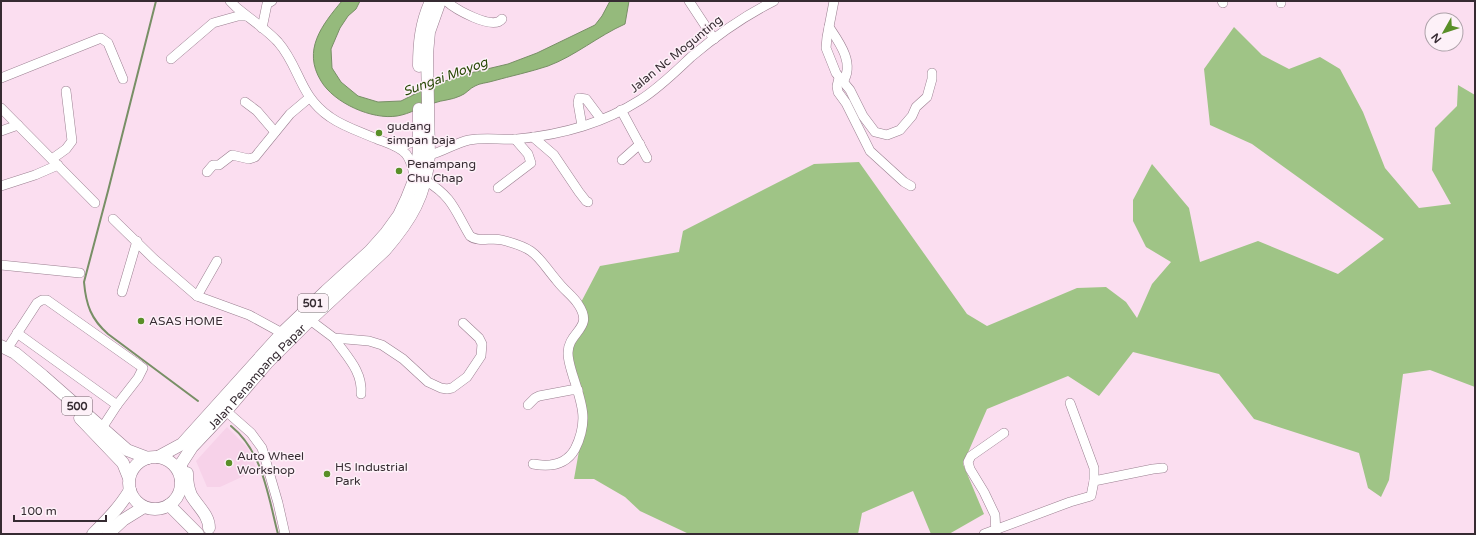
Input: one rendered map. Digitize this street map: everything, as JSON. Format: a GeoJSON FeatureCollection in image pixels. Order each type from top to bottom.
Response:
{"type":"FeatureCollection","features":[{"type":"Feature","properties":{"kind":"main road","name":"Jalan Penampang Papar"},"geometry":{"type":"LineString","coordinates":[[153,457],[182,444],[282,333],[370,251],[399,215],[420,180],[429,155],[424,126],[420,32],[431,1]]}},
{"type":"Feature","properties":{"kind":"main road","name":"Jalan Penampang Papar"},"geometry":{"type":"LineString","coordinates":[[423,79],[430,32],[440,1]]}},
{"type":"Feature","properties":{"kind":"main road","name":"Jalan Penampang Papar"},"geometry":{"type":"LineString","coordinates":[[181,482],[181,464],[187,453],[226,411],[267,363],[372,262],[396,237],[412,216],[420,198],[419,139],[424,126]]}},
{"type":"Feature","properties":{"kind":"main road","name":"500"},"geometry":{"type":"LineString","coordinates":[[5,348],[15,353],[43,376],[127,450],[167,459],[174,464],[179,472],[186,500],[192,511],[212,531]]}},
{"type":"Feature","properties":{"kind":"main road","name":"500"},"geometry":{"type":"LineString","coordinates":[[5,348],[12,356],[50,388],[123,463],[133,497],[144,507]]}},
{"type":"Feature","properties":{"kind":"main road"},"geometry":{"type":"LineString","coordinates":[[106,432],[134,447],[145,450],[155,450],[167,448],[187,430],[199,425]]}},
{"type":"Feature","properties":{"kind":"main road"},"geometry":{"type":"LineString","coordinates":[[201,438],[188,460],[187,482],[191,494],[209,520],[212,531]]}},
{"type":"Feature","properties":{"kind":"main road"},"geometry":{"type":"LineString","coordinates":[[93,534],[124,501],[136,465],[141,460],[153,457]]}},
{"type":"Feature","properties":{"kind":"main road"},"geometry":{"type":"LineString","coordinates":[[108,534],[123,520],[144,507],[161,509],[169,505],[178,496],[181,482]]}},
{"type":"Feature","properties":{"kind":"main road"},"geometry":{"type":"LineString","coordinates":[[169,505],[198,534]]}},
{"type":"Feature","properties":{"kind":"street"},"geometry":{"type":"LineString","coordinates":[[230,1],[282,47],[309,98],[320,110],[331,118],[395,146],[405,153],[411,161],[420,180],[439,189],[450,202],[472,238],[482,240],[501,239],[529,248],[538,256],[553,276],[579,305],[584,322],[582,327],[571,340],[568,352],[570,365],[582,404],[584,422],[581,435],[572,454],[567,459],[556,465],[533,464]]}},
{"type":"Feature","properties":{"kind":"street"},"geometry":{"type":"LineString","coordinates":[[262,28],[267,4],[272,1]]}},
{"type":"Feature","properties":{"kind":"street"},"geometry":{"type":"LineString","coordinates":[[446,1],[451,6],[473,17],[496,23],[502,19]]}},
{"type":"Feature","properties":{"kind":"street"},"geometry":{"type":"LineString","coordinates":[[689,1],[714,39]]}},
{"type":"Feature","properties":{"kind":"street","name":"Jalan Nc Mogunting"},"geometry":{"type":"LineString","coordinates":[[429,155],[469,140],[533,137],[563,132],[601,119],[621,110],[652,92],[714,39],[741,19],[774,1]]}},
{"type":"Feature","properties":{"kind":"street"},"geometry":{"type":"LineString","coordinates":[[834,1],[826,48],[836,72],[850,90],[863,116],[875,132],[887,135],[900,130],[912,116],[916,106],[927,97],[932,79],[932,73]]}},
{"type":"Feature","properties":{"kind":"street"},"geometry":{"type":"LineString","coordinates":[[171,59],[213,23],[238,16],[246,16]]}},
{"type":"Feature","properties":{"kind":"street"},"geometry":{"type":"LineString","coordinates":[[829,27],[838,41],[846,59],[847,72],[837,86],[838,92],[846,104],[870,151],[904,182],[911,186]]}},
{"type":"Feature","properties":{"kind":"street"},"geometry":{"type":"LineString","coordinates":[[1,78],[101,38],[108,43],[123,79]]}},
{"type":"Feature","properties":{"kind":"street"},"geometry":{"type":"LineString","coordinates":[[1,186],[35,175],[55,162],[72,141],[66,91]]}},
{"type":"Feature","properties":{"kind":"street"},"geometry":{"type":"LineString","coordinates":[[207,172],[213,165],[218,165],[232,154],[249,159],[255,157],[298,106],[309,98]]}},
{"type":"Feature","properties":{"kind":"street"},"geometry":{"type":"LineString","coordinates":[[582,126],[578,103],[579,98],[586,99],[601,119]]}},
{"type":"Feature","properties":{"kind":"street"},"geometry":{"type":"LineString","coordinates":[[245,102],[257,111],[275,132]]}},
{"type":"Feature","properties":{"kind":"street"},"geometry":{"type":"LineString","coordinates":[[1,108],[95,203]]}},
{"type":"Feature","properties":{"kind":"street"},"geometry":{"type":"LineString","coordinates":[[621,110],[647,158]]}},
{"type":"Feature","properties":{"kind":"street"},"geometry":{"type":"LineString","coordinates":[[1,131],[18,125]]}},
{"type":"Feature","properties":{"kind":"street"},"geometry":{"type":"LineString","coordinates":[[533,137],[554,155],[582,197],[588,202]]}},
{"type":"Feature","properties":{"kind":"street"},"geometry":{"type":"LineString","coordinates":[[395,146],[406,145],[419,139]]}},
{"type":"Feature","properties":{"kind":"street"},"geometry":{"type":"LineString","coordinates":[[498,188],[531,163],[528,154],[515,139]]}},
{"type":"Feature","properties":{"kind":"street"},"geometry":{"type":"LineString","coordinates":[[622,160],[640,144]]}},
{"type":"Feature","properties":{"kind":"street"},"geometry":{"type":"LineString","coordinates":[[114,219],[154,259],[196,296],[249,314],[282,333]]}},
{"type":"Feature","properties":{"kind":"street"},"geometry":{"type":"LineString","coordinates":[[122,292],[137,241]]}},
{"type":"Feature","properties":{"kind":"street"},"geometry":{"type":"LineString","coordinates":[[196,296],[217,261]]}},
{"type":"Feature","properties":{"kind":"street"},"geometry":{"type":"LineString","coordinates":[[1,265],[80,273]]}},
{"type":"Feature","properties":{"kind":"street"},"geometry":{"type":"LineString","coordinates":[[5,348],[37,303],[42,300],[47,300],[143,368],[138,378],[118,405],[106,432]]}},
{"type":"Feature","properties":{"kind":"street"},"geometry":{"type":"LineString","coordinates":[[310,320],[334,338],[352,362],[362,386],[361,394]]}},
{"type":"Feature","properties":{"kind":"street"},"geometry":{"type":"LineString","coordinates":[[334,338],[369,341],[382,345],[403,359],[428,382],[447,389],[452,388],[467,377],[481,356],[482,344],[480,338],[463,323]]}},
{"type":"Feature","properties":{"kind":"street"},"geometry":{"type":"LineString","coordinates":[[17,333],[118,405]]}},
{"type":"Feature","properties":{"kind":"street"},"geometry":{"type":"LineString","coordinates":[[528,405],[539,396],[578,390]]}},
{"type":"Feature","properties":{"kind":"street"},"geometry":{"type":"LineString","coordinates":[[984,534],[1091,496],[1094,481],[1094,468],[1070,403]]}},
{"type":"Feature","properties":{"kind":"street"},"geometry":{"type":"LineString","coordinates":[[226,411],[251,433],[262,448],[278,503],[284,534]]}},
{"type":"Feature","properties":{"kind":"street"},"geometry":{"type":"LineString","coordinates":[[996,531],[995,515],[984,492],[970,469],[968,462],[971,456],[1004,433]]}},
{"type":"Feature","properties":{"kind":"street"},"geometry":{"type":"LineString","coordinates":[[1094,481],[1163,468]]}},
{"type":"Feature","properties":{"kind":"shaded area"},"geometry":{"type":"Polygon","coordinates":[[[342,1],[360,1],[356,9],[348,16],[340,28],[331,49],[332,68],[341,82],[358,96],[378,102],[401,101],[433,85],[466,74],[508,64],[537,53],[595,25],[610,1],[629,1],[625,24],[558,62],[491,82],[479,84],[462,95],[429,104],[407,114],[387,117],[365,112],[344,103],[327,89],[316,70],[313,59],[317,38],[328,19],[342,1]]]}},
{"type":"Feature","properties":{"kind":"shaded area"},"geometry":{"type":"Polygon","coordinates":[[[1234,27],[1262,55],[1289,69],[1320,57],[1340,69],[1363,112],[1385,168],[1419,208],[1451,204],[1432,170],[1435,128],[1457,106],[1458,85],[1475,95],[1475,387],[1430,370],[1403,374],[1389,480],[1381,497],[1368,488],[1359,453],[1254,419],[1219,374],[1133,352],[1099,396],[1068,376],[987,409],[963,464],[984,514],[949,534],[931,534],[913,491],[862,513],[858,534],[689,534],[640,511],[625,497],[594,479],[574,479],[585,417],[571,361],[571,344],[582,322],[578,308],[600,266],[679,252],[683,231],[814,164],[859,162],[967,314],[987,326],[1077,288],[1106,287],[1126,302],[1137,318],[1152,284],[1171,262],[1146,247],[1133,221],[1133,200],[1152,164],[1189,208],[1200,262],[1258,241],[1338,274],[1384,239],[1252,144],[1210,125],[1204,69],[1234,27]]]}},
{"type":"Feature","properties":{"kind":"shaded area"},"geometry":{"type":"Polygon","coordinates":[[[227,427],[247,447],[257,470],[220,487],[207,487],[196,461],[227,427]]]}},
{"type":"Feature","properties":{"kind":"waterway"},"geometry":{"type":"LineString","coordinates":[[156,1],[84,282],[88,305],[97,323],[108,334],[198,401]]}},
{"type":"Feature","properties":{"kind":"waterway"},"geometry":{"type":"LineString","coordinates":[[231,426],[250,448],[257,462],[263,476],[278,534]]}},
{"type":"Feature","properties":{"kind":"place","name":"gudang simpan baja"},"geometry":{"type":"Point","coordinates":[379,133]}},
{"type":"Feature","properties":{"kind":"place","name":"Penampang Chu Chap"},"geometry":{"type":"Point","coordinates":[399,171]}},
{"type":"Feature","properties":{"kind":"place","name":"ASAS HOME"},"geometry":{"type":"Point","coordinates":[141,321]}},
{"type":"Feature","properties":{"kind":"place","name":"Auto Wheel Workshop"},"geometry":{"type":"Point","coordinates":[229,463]}},
{"type":"Feature","properties":{"kind":"place","name":"HS Industrial Park"},"geometry":{"type":"Point","coordinates":[327,474]}},
{"type":"Feature","properties":{"kind":"water label","name":"Sungai Moyog"},"geometry":{"type":"Point","coordinates":[445,76]}}]}
